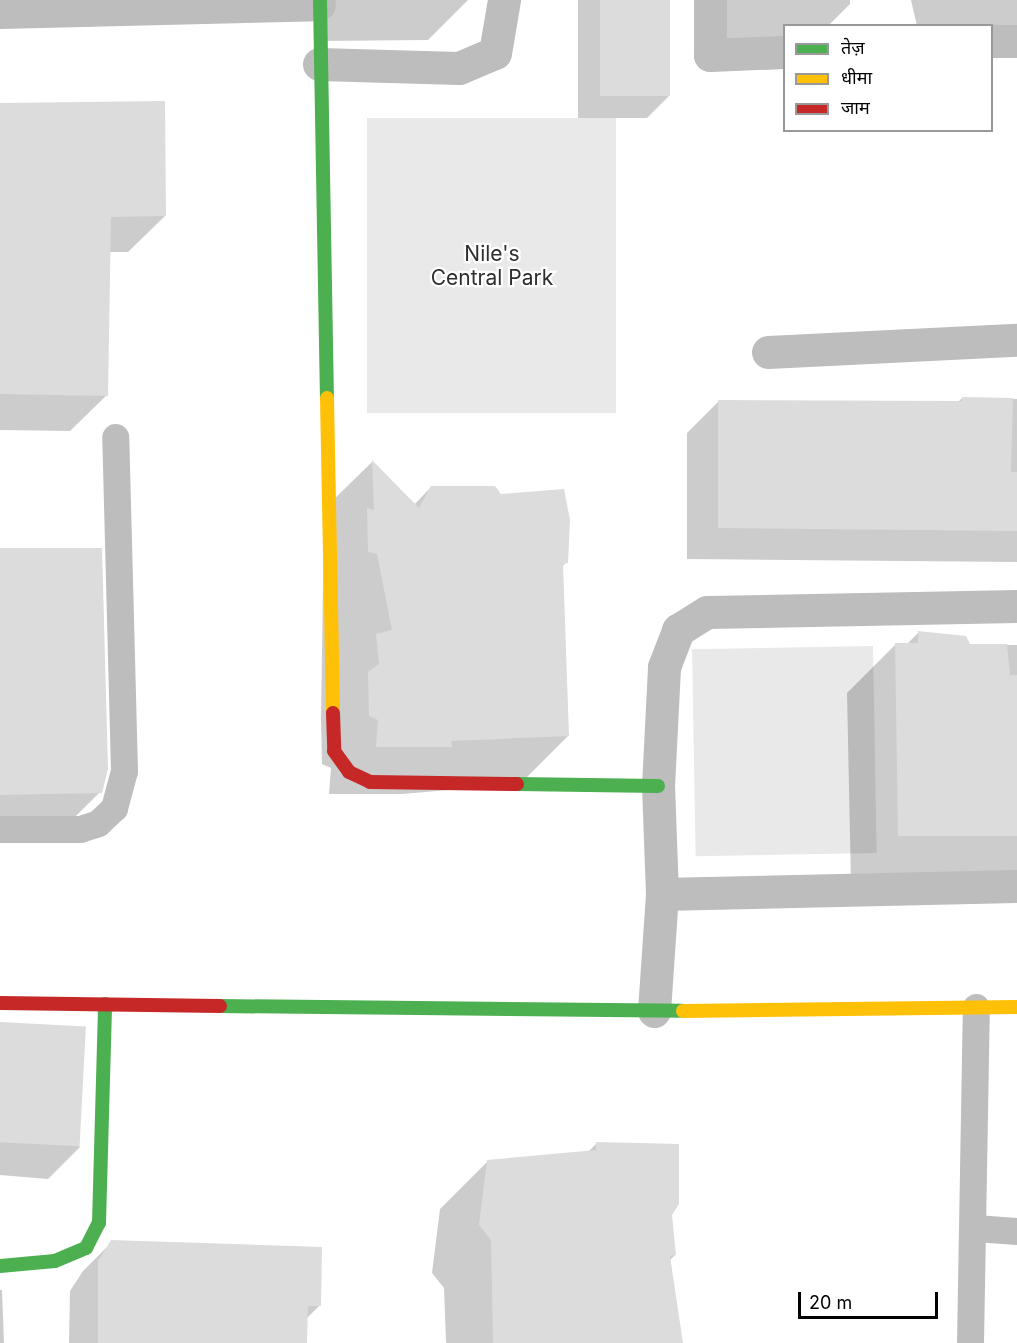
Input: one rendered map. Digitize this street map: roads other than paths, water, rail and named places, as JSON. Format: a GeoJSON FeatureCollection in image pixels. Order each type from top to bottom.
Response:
{"type":"FeatureCollection","features":[{"type":"Feature","properties":{"kind":"street"},"geometry":{"type":"LineString","coordinates":[[319,64],[459,68],[495,53],[504,0]]}},
{"type":"Feature","properties":{"kind":"street"},"geometry":{"type":"LineString","coordinates":[[710,0],[710,55],[783,52]]}},
{"type":"Feature","properties":{"kind":"street"},"geometry":{"type":"LineString","coordinates":[[0,12],[319,2],[334,751],[349,772],[370,782],[658,786]]}},
{"type":"Feature","properties":{"kind":"street"},"geometry":{"type":"LineString","coordinates":[[993,41],[1017,41]]}},
{"type":"Feature","properties":{"kind":"street"},"geometry":{"type":"LineString","coordinates":[[768,352],[1017,340]]}},
{"type":"Feature","properties":{"kind":"street"},"geometry":{"type":"LineString","coordinates":[[654,1011],[662,894],[658,786],[664,667],[678,630],[707,612],[1017,606]]}},
{"type":"Feature","properties":{"kind":"street"},"geometry":{"type":"LineString","coordinates":[[662,894],[1017,886]]}},
{"type":"Feature","properties":{"kind":"street"},"geometry":{"type":"LineString","coordinates":[[0,1003],[654,1011],[1017,1007]]}},
{"type":"Feature","properties":{"kind":"street"},"geometry":{"type":"LineString","coordinates":[[0,1266],[55,1261],[86,1248],[99,1223],[105,1004]]}},
{"type":"Feature","properties":{"kind":"lane"},"geometry":{"type":"LineString","coordinates":[[0,829],[80,830],[98,823],[114,808],[124,771],[115,437]]}},
{"type":"Feature","properties":{"kind":"lane"},"geometry":{"type":"LineString","coordinates":[[970,1343],[975,1228],[976,1007]]}},
{"type":"Feature","properties":{"kind":"lane"},"geometry":{"type":"LineString","coordinates":[[975,1228],[1017,1232]]}},
{"type":"Feature","properties":{"kind":"park label","name":"Nile's Central Park"},"geometry":{"type":"Point","coordinates":[492,266]}}]}
